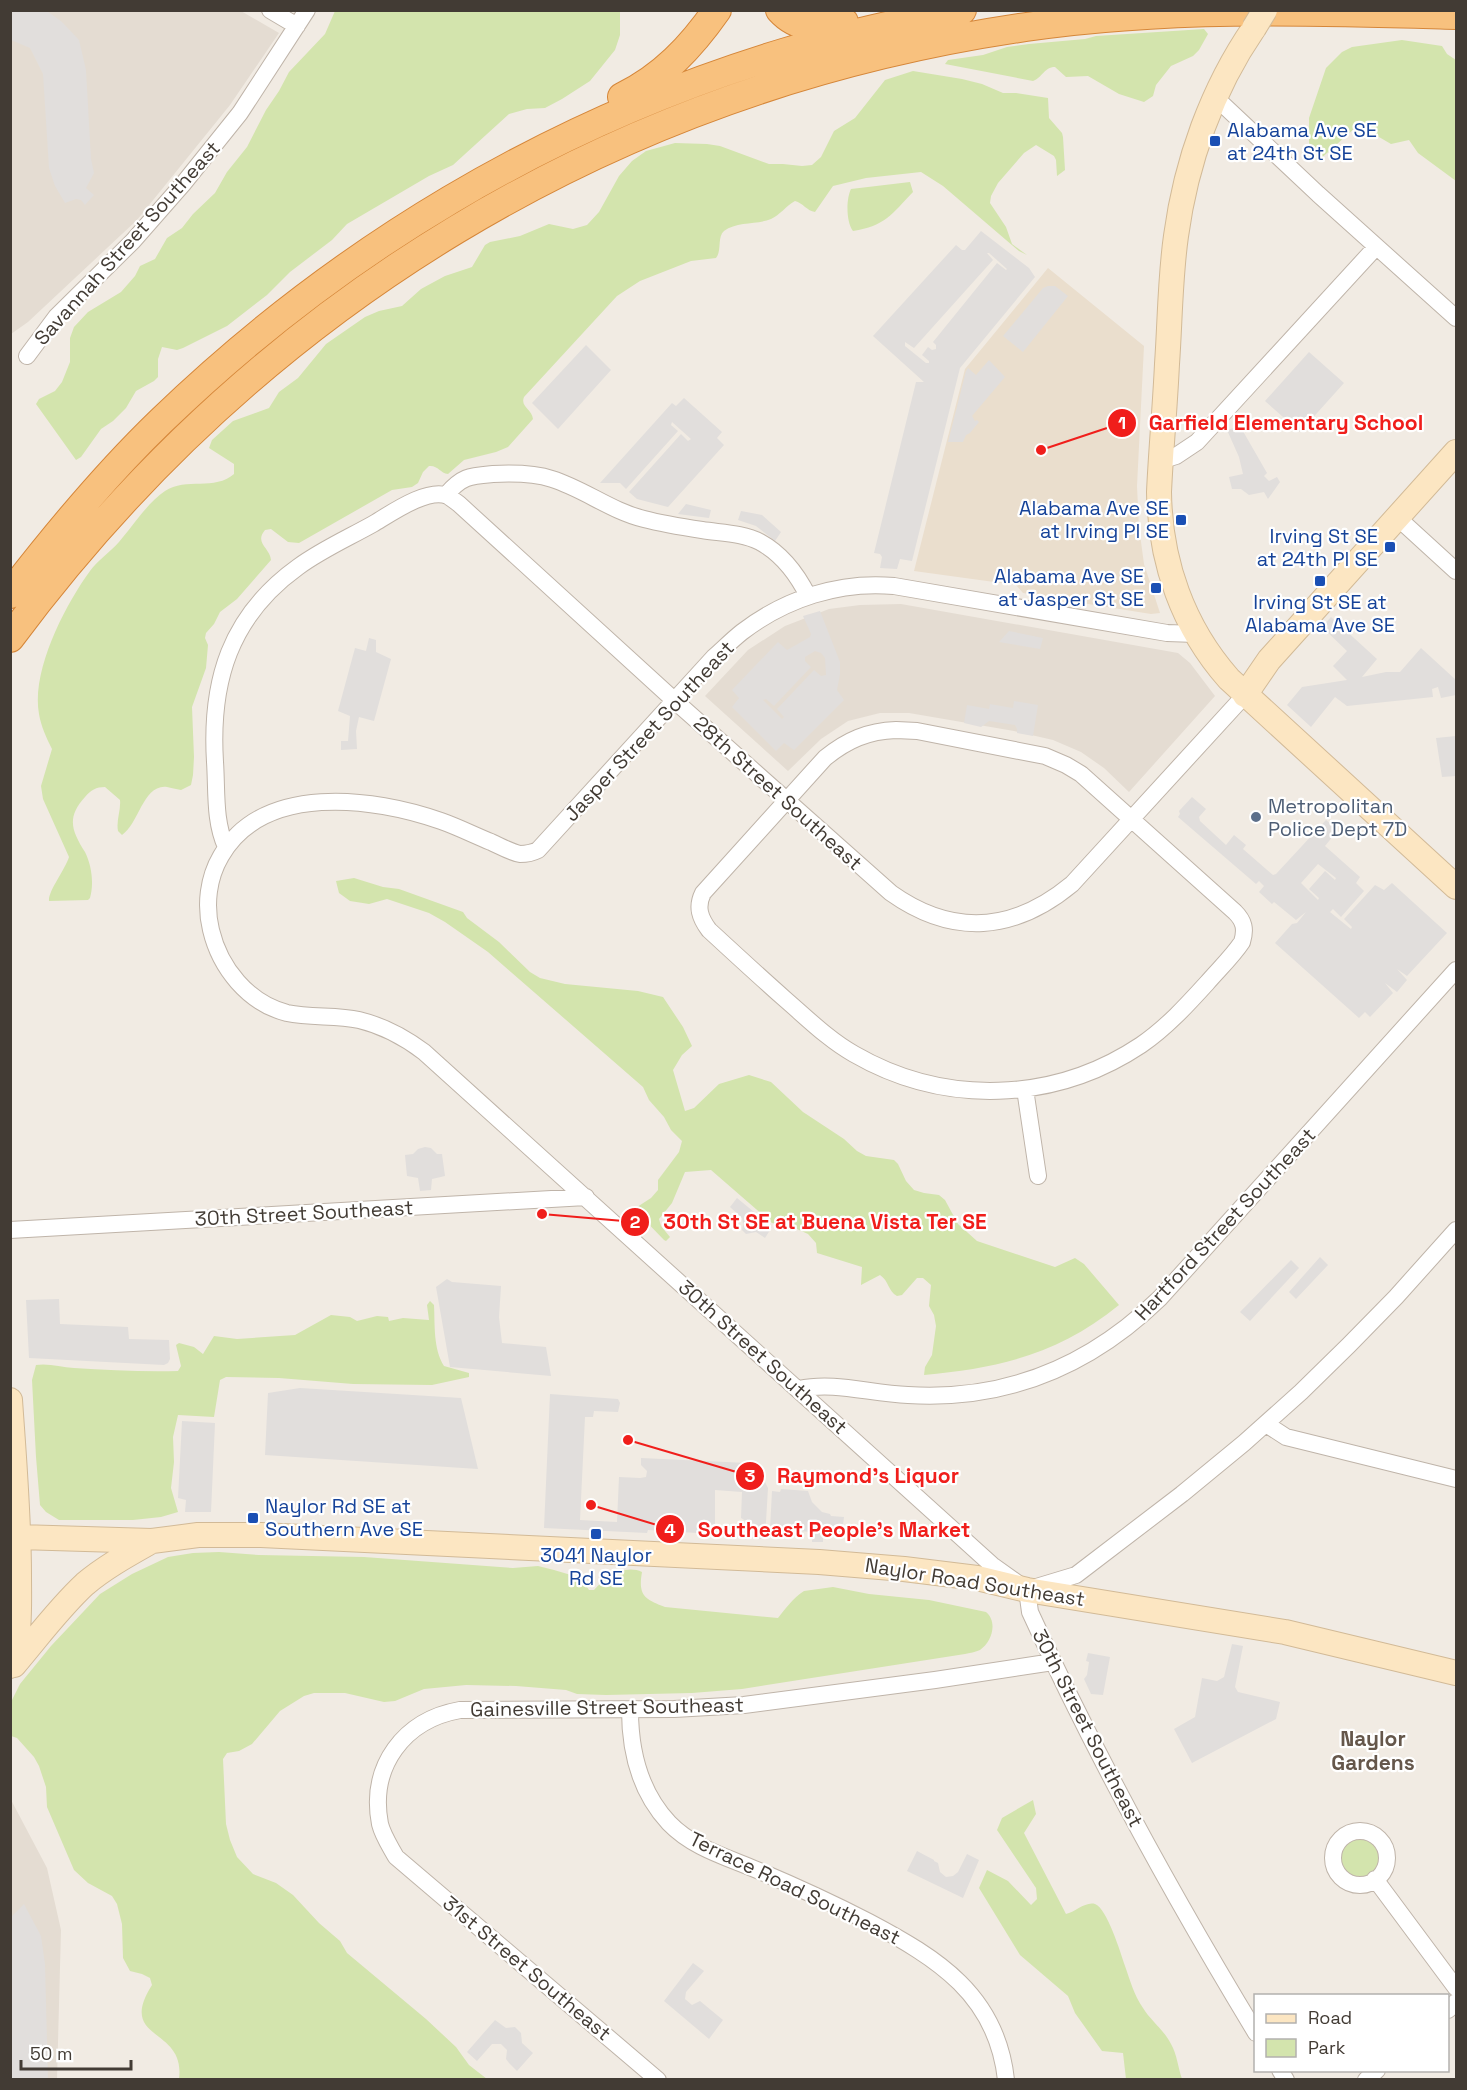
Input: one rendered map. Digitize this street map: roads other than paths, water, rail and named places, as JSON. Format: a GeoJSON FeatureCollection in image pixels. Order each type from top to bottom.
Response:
{"type":"FeatureCollection","features":[{"type":"Feature","properties":{"kind":"highway"},"geometry":{"type":"LineString","coordinates":[[418,219],[500,157],[617,100],[655,77],[688,48],[717,10]]}},
{"type":"Feature","properties":{"kind":"highway"},"geometry":{"type":"LineString","coordinates":[[780,10],[795,22],[819,27],[893,10]]}},
{"type":"Feature","properties":{"kind":"highway"},"geometry":{"type":"LineString","coordinates":[[10,594],[98,488],[184,399],[294,305],[384,240],[418,219],[500,171],[565,138],[679,89],[803,48],[882,27],[962,10]]}},
{"type":"Feature","properties":{"kind":"highway"},"geometry":{"type":"LineString","coordinates":[[10,638],[80,549],[122,502],[191,432],[260,370],[340,307],[418,253],[494,207],[603,152],[673,121],[750,92],[858,60],[942,41],[1029,27],[1131,15],[1192,12],[1456,15]]}},
{"type":"Feature","properties":{"kind":"highway"},"geometry":{"type":"LineString","coordinates":[[1334,12],[1404,25],[1456,29]]}},
{"type":"Feature","properties":{"kind":"main road"},"geometry":{"type":"LineString","coordinates":[[1260,19],[1236,57],[1216,98],[1191,162],[1178,218],[1160,461],[1159,508],[1166,558],[1176,590],[1196,634],[1214,662],[1245,695],[1456,887]]}},
{"type":"Feature","properties":{"kind":"main road"},"geometry":{"type":"LineString","coordinates":[[1245,695],[1269,660],[1456,452]]}},
{"type":"Feature","properties":{"kind":"main road"},"geometry":{"type":"LineString","coordinates":[[10,1400],[19,1538],[19,1626],[17,1648],[10,1668]]}},
{"type":"Feature","properties":{"kind":"main road","name":"Naylor Road Southeast"},"geometry":{"type":"LineString","coordinates":[[19,1538],[152,1541],[198,1535],[261,1535],[887,1567],[996,1582],[1027,1590],[1275,1631],[1456,1672]]}},
{"type":"Feature","properties":{"kind":"main road"},"geometry":{"type":"LineString","coordinates":[[10,1668],[86,1584],[111,1565],[152,1541]]}},
{"type":"Feature","properties":{"kind":"street"},"geometry":{"type":"LineString","coordinates":[[270,10],[297,26]]}},
{"type":"Feature","properties":{"kind":"street","name":"Savannah Street Southeast"},"geometry":{"type":"LineString","coordinates":[[27,356],[56,317],[133,241],[183,184],[240,112],[307,10]]}},
{"type":"Feature","properties":{"kind":"street"},"geometry":{"type":"LineString","coordinates":[[1216,98],[1456,318]]}},
{"type":"Feature","properties":{"kind":"street"},"geometry":{"type":"LineString","coordinates":[[1160,461],[1176,456],[1197,442],[1376,247]]}},
{"type":"Feature","properties":{"kind":"street"},"geometry":{"type":"LineString","coordinates":[[586,1197],[439,1064],[403,1037],[362,1021],[288,1013],[262,1002],[240,985],[228,970],[217,952],[210,926],[208,903],[209,888],[215,867],[226,847],[219,828],[213,742],[220,677],[240,630],[267,595],[300,566],[396,510],[440,494],[462,479],[474,476],[507,473],[553,479],[632,516],[671,526],[736,535],[759,541],[774,551],[790,568],[808,596]]}},
{"type":"Feature","properties":{"kind":"street","name":"28th Street Southeast"},"geometry":{"type":"LineString","coordinates":[[440,494],[459,504],[675,701],[891,893],[915,909],[957,922],[986,923],[1014,918],[1037,909],[1072,884],[1245,695]]}},
{"type":"Feature","properties":{"kind":"street"},"geometry":{"type":"LineString","coordinates":[[1398,518],[1456,571]]}},
{"type":"Feature","properties":{"kind":"street","name":"Jasper Street Southeast"},"geometry":{"type":"LineString","coordinates":[[226,847],[244,827],[265,815],[302,803],[324,802],[365,805],[420,815],[449,824],[512,852],[529,853],[538,850],[714,657],[741,632],[779,609],[808,596],[845,588],[889,586],[1167,633],[1196,634]]}},
{"type":"Feature","properties":{"kind":"street"},"geometry":{"type":"LineString","coordinates":[[903,730],[1050,758],[1081,774],[1131,818],[1235,912],[1244,924],[1245,934],[1242,942],[1198,993],[1158,1032],[1121,1057],[1094,1071],[1065,1081],[1025,1089],[984,1092],[945,1088],[914,1081],[866,1061],[851,1053],[819,1029],[726,946],[703,922],[699,909],[703,892],[814,769],[842,745],[866,734],[903,730]]}},
{"type":"Feature","properties":{"kind":"street","name":"Hartford Street Southeast"},"geometry":{"type":"LineString","coordinates":[[798,1389],[830,1386],[922,1396],[992,1390],[1022,1383],[1058,1370],[1113,1339],[1143,1316],[1160,1298],[1456,969]]}},
{"type":"Feature","properties":{"kind":"street"},"geometry":{"type":"LineString","coordinates":[[1025,1089],[1038,1176]]}},
{"type":"Feature","properties":{"kind":"street","name":"30th Street Southeast"},"geometry":{"type":"LineString","coordinates":[[10,1230],[586,1197],[992,1565],[1027,1590],[1030,1612],[1114,1786],[1197,1935],[1254,2030]]}},
{"type":"Feature","properties":{"kind":"street"},"geometry":{"type":"LineString","coordinates":[[1027,1590],[1076,1575],[1191,1487],[1266,1424],[1365,1329],[1456,1230]]}},
{"type":"Feature","properties":{"kind":"street"},"geometry":{"type":"LineString","coordinates":[[1266,1424],[1286,1437],[1456,1479]]}},
{"type":"Feature","properties":{"kind":"street","name":"Gainesville Street Southeast"},"geometry":{"type":"LineString","coordinates":[[396,1857],[384,1836],[378,1800],[379,1788],[389,1757],[403,1738],[415,1727],[444,1713],[460,1710],[709,1708],[935,1680],[1053,1662]]}},
{"type":"Feature","properties":{"kind":"street","name":"Terrace Road Southeast"},"geometry":{"type":"LineString","coordinates":[[630,1710],[632,1746],[640,1776],[649,1797],[670,1824],[698,1845],[803,1889],[934,1959],[950,1972],[977,2002],[997,2041],[1006,2079]]}},
{"type":"Feature","properties":{"kind":"street","name":"31st Street Southeast"},"geometry":{"type":"LineString","coordinates":[[396,1857],[658,2079]]}},
{"type":"Feature","properties":{"kind":"street"},"geometry":{"type":"LineString","coordinates":[[1375,1879],[1456,1988]]}},
{"type":"Feature","properties":{"kind":"place","name":"Alabama Ave SE at 24th St SE"},"geometry":{"type":"Point","coordinates":[1215,141]}},
{"type":"Feature","properties":{"kind":"place","name":"Garfield Elementary School"},"geometry":{"type":"Point","coordinates":[1041,450]}},
{"type":"Feature","properties":{"kind":"place","name":"Alabama Ave SE at Irving Pl SE"},"geometry":{"type":"Point","coordinates":[1181,520]}},
{"type":"Feature","properties":{"kind":"place","name":"Irving St SE at 24th Pl SE"},"geometry":{"type":"Point","coordinates":[1390,547]}},
{"type":"Feature","properties":{"kind":"place","name":"Irving St SE at Alabama Ave SE"},"geometry":{"type":"Point","coordinates":[1320,581]}},
{"type":"Feature","properties":{"kind":"place","name":"Alabama Ave SE at Jasper St SE"},"geometry":{"type":"Point","coordinates":[1156,588]}},
{"type":"Feature","properties":{"kind":"place","name":"Metropolitan Police Dept 7D"},"geometry":{"type":"Point","coordinates":[1256,817]}},
{"type":"Feature","properties":{"kind":"place","name":"30th St SE at Buena Vista Ter SE"},"geometry":{"type":"Point","coordinates":[542,1214]}},
{"type":"Feature","properties":{"kind":"place","name":"Raymond's Liquor"},"geometry":{"type":"Point","coordinates":[628,1440]}},
{"type":"Feature","properties":{"kind":"place","name":"Southeast People's Market"},"geometry":{"type":"Point","coordinates":[591,1505]}},
{"type":"Feature","properties":{"kind":"place","name":"Naylor Rd SE at Southern Ave SE"},"geometry":{"type":"Point","coordinates":[253,1518]}},
{"type":"Feature","properties":{"kind":"place","name":"3041 Naylor Rd SE"},"geometry":{"type":"Point","coordinates":[596,1534]}},
{"type":"Feature","properties":{"kind":"district","name":"Naylor Gardens"},"geometry":{"type":"Point","coordinates":[1373,1750]}}]}
